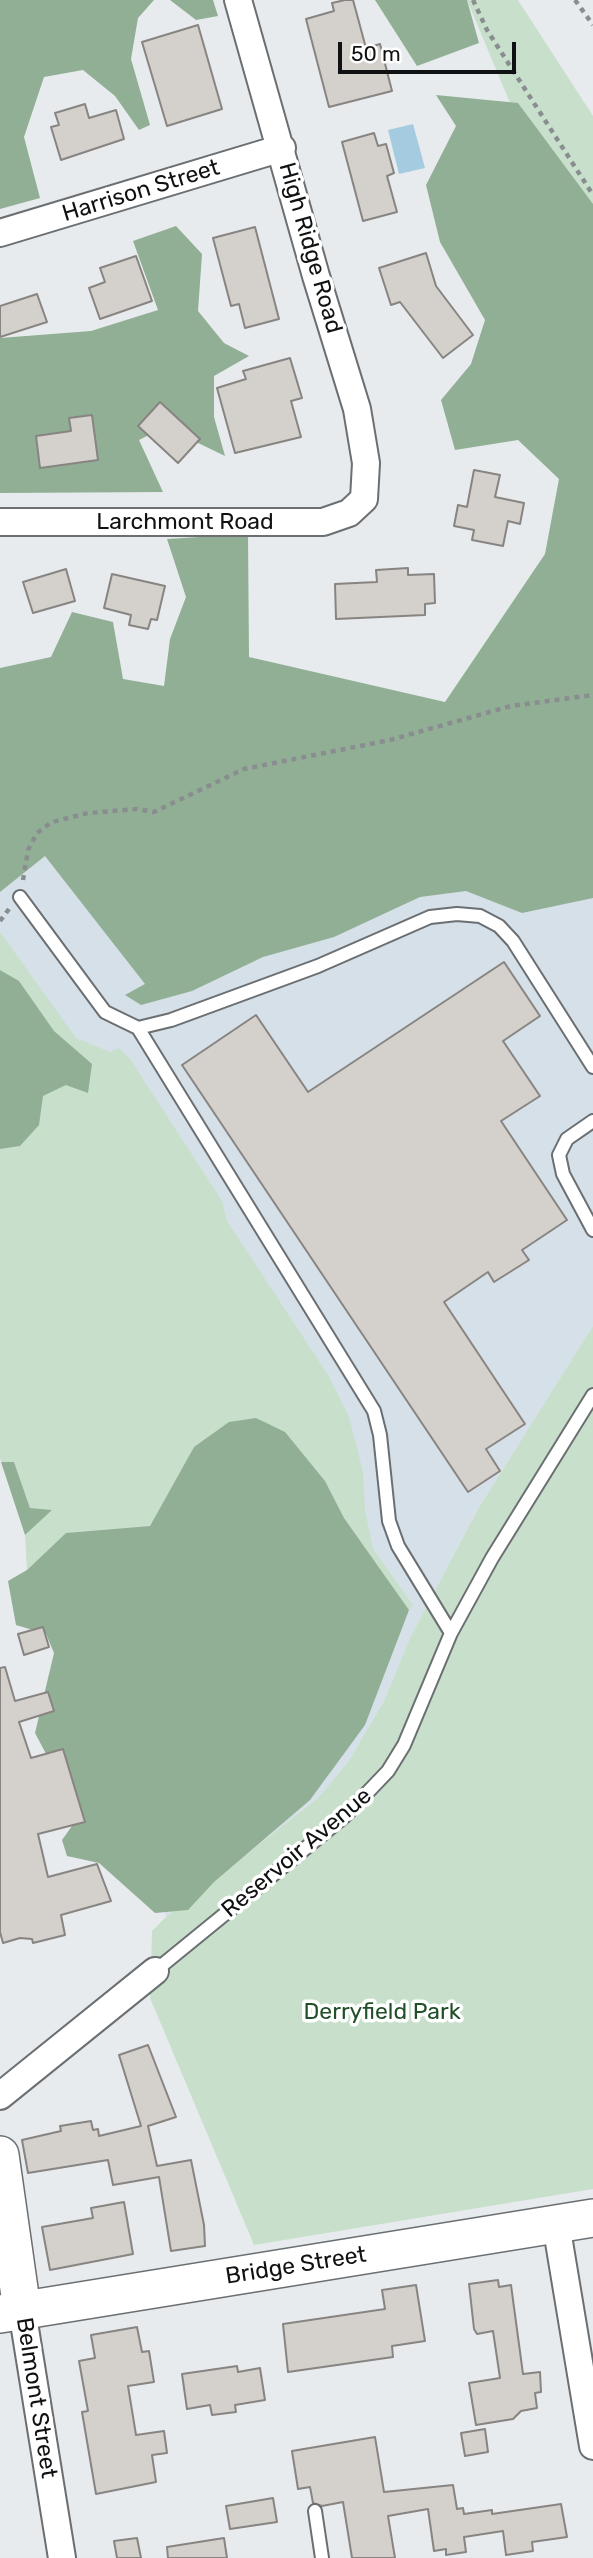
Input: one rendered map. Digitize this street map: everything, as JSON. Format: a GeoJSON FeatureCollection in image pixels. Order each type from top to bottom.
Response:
{"type":"FeatureCollection","features":[{"type":"Feature","properties":{"kind":"main road","name":"Belmont Street"},"geometry":{"type":"LineString","coordinates":[[0,2155],[11,2312]]}},
{"type":"Feature","properties":{"kind":"main road","name":"Bridge Street"},"geometry":{"type":"LineString","coordinates":[[11,2312],[593,2218]]}},
{"type":"Feature","properties":{"kind":"street","name":"High Ridge Road"},"geometry":{"type":"LineString","coordinates":[[238,0],[316,276],[357,409],[366,463],[363,499]]}},
{"type":"Feature","properties":{"kind":"street","name":"Harrison Street"},"geometry":{"type":"LineString","coordinates":[[0,233],[282,148]]}},
{"type":"Feature","properties":{"kind":"street","name":"Larchmont Road"},"geometry":{"type":"LineString","coordinates":[[0,522],[323,522],[349,513],[363,499]]}},
{"type":"Feature","properties":{"kind":"street","name":"Reservoir Avenue"},"geometry":{"type":"LineString","coordinates":[[4,2092],[155,1971]]}},
{"type":"Feature","properties":{"kind":"street"},"geometry":{"type":"LineString","coordinates":[[556,2224],[593,2446]]}},
{"type":"Feature","properties":{"kind":"street","name":"Belmont Street"},"geometry":{"type":"LineString","coordinates":[[11,2312],[62,2558]]}},
{"type":"Feature","properties":{"kind":"lane"},"geometry":{"type":"LineString","coordinates":[[20,897],[105,1012],[138,1028],[374,1412],[380,1435],[385,1495],[394,1533],[412,1573],[451,1633]]}},
{"type":"Feature","properties":{"kind":"lane"},"geometry":{"type":"LineString","coordinates":[[138,1028],[171,1020],[318,966],[430,917],[457,914],[480,916],[499,926],[513,942],[593,1067]]}},
{"type":"Feature","properties":{"kind":"lane"},"geometry":{"type":"LineString","coordinates":[[593,1121],[567,1139],[559,1155],[563,1174],[593,1230]]}},
{"type":"Feature","properties":{"kind":"lane","name":"Reservoir Avenue"},"geometry":{"type":"LineString","coordinates":[[155,1971],[369,1795],[404,1745],[451,1633],[527,1496],[593,1395]]}},
{"type":"Feature","properties":{"kind":"lane"},"geometry":{"type":"LineString","coordinates":[[315,2511],[322,2558]]}},
{"type":"Feature","properties":{"kind":"path"},"geometry":{"type":"LineString","coordinates":[[473,0],[486,30],[593,195]]}},
{"type":"Feature","properties":{"kind":"path"},"geometry":{"type":"LineString","coordinates":[[575,0],[593,25]]}},
{"type":"Feature","properties":{"kind":"path"},"geometry":{"type":"LineString","coordinates":[[20,897],[27,850],[37,833],[52,822],[88,813],[137,809],[154,812],[244,769],[390,740],[511,706],[593,695]]}},
{"type":"Feature","properties":{"kind":"shaded area"},"geometry":{"type":"Polygon","coordinates":[[[0,724],[593,743],[593,1326],[478,1509],[410,1638],[384,1701],[348,1762],[318,1798],[166,1917],[0,1402],[0,724]]]}},
{"type":"Feature","properties":{"kind":"green space"},"geometry":{"type":"Polygon","coordinates":[[[0,0],[154,0],[138,18],[131,59],[150,125],[139,130],[115,96],[83,70],[44,77],[24,137],[40,198],[0,209],[0,0]]]}},
{"type":"Feature","properties":{"kind":"green space"},"geometry":{"type":"Polygon","coordinates":[[[170,0],[213,0],[218,16],[196,20],[170,0]]]}},
{"type":"Feature","properties":{"kind":"green space"},"geometry":{"type":"Polygon","coordinates":[[[375,0],[467,0],[479,43],[417,66],[375,0]]]}},
{"type":"Feature","properties":{"kind":"green space"},"geometry":{"type":"Polygon","coordinates":[[[467,0],[518,0],[593,116],[593,238],[515,115],[467,0]]]}},
{"type":"Feature","properties":{"kind":"green space"},"geometry":{"type":"Polygon","coordinates":[[[436,95],[518,103],[593,204],[593,898],[522,913],[466,891],[420,897],[334,937],[263,957],[192,991],[141,1005],[125,995],[145,984],[45,856],[0,892],[0,668],[51,657],[72,612],[113,622],[123,679],[164,686],[170,639],[186,597],[167,539],[248,534],[249,657],[445,702],[545,554],[559,479],[518,440],[455,450],[441,400],[471,364],[485,320],[440,242],[426,185],[456,126],[436,95]]]}},
{"type":"Feature","properties":{"kind":"green space"},"geometry":{"type":"Polygon","coordinates":[[[176,226],[202,254],[198,311],[224,343],[249,356],[214,376],[214,417],[225,456],[165,427],[139,440],[163,492],[0,493],[0,338],[91,331],[158,310],[133,241],[176,226]]]}},
{"type":"Feature","properties":{"kind":"green space"},"geometry":{"type":"Polygon","coordinates":[[[0,932],[76,1038],[110,1052],[119,1048],[130,1059],[222,1201],[227,1221],[328,1375],[349,1417],[363,1472],[365,1510],[373,1549],[413,1605],[409,1610],[344,1518],[325,1481],[285,1432],[194,1447],[150,1526],[66,1533],[27,1570],[25,1535],[51,1510],[30,1508],[14,1462],[1,1462],[0,1458],[0,1149],[20,1146],[43,1096],[66,1085],[92,1065],[54,1031],[19,981],[0,970],[0,932]]]}},
{"type":"Feature","properties":{"kind":"green space"},"geometry":{"type":"Polygon","coordinates":[[[0,970],[19,981],[54,1031],[92,1064],[88,1093],[66,1085],[43,1096],[39,1125],[20,1146],[0,1149],[0,970]]]}},
{"type":"Feature","properties":{"kind":"green space","name":"Derryfield Park"},"geometry":{"type":"Polygon","coordinates":[[[593,1326],[593,2189],[254,2245],[150,1998],[152,1931],[166,1917],[318,1798],[348,1762],[384,1701],[410,1638],[478,1509],[593,1326]]]}},
{"type":"Feature","properties":{"kind":"green space"},"geometry":{"type":"Polygon","coordinates":[[[256,1418],[285,1432],[325,1481],[344,1518],[409,1610],[365,1725],[310,1800],[214,1882],[188,1910],[155,1913],[99,1863],[67,1856],[62,1840],[79,1816],[35,1733],[54,1653],[46,1634],[16,1625],[8,1581],[27,1570],[66,1533],[150,1526],[194,1447],[229,1422],[256,1418]]]}},
{"type":"Feature","properties":{"kind":"green space"},"geometry":{"type":"Polygon","coordinates":[[[1,1462],[14,1462],[30,1508],[52,1510],[25,1535],[1,1462]]]}},
{"type":"Feature","properties":{"kind":"water"},"geometry":{"type":"Polygon","coordinates":[[[413,124],[425,168],[399,174],[388,130],[413,124]]]}},
{"type":"Feature","properties":{"kind":"building"},"geometry":{"type":"Polygon","coordinates":[[[353,0],[366,48],[380,44],[392,91],[329,107],[306,19],[334,11],[332,3],[353,0]]]}},
{"type":"Feature","properties":{"kind":"building"},"geometry":{"type":"Polygon","coordinates":[[[198,25],[222,109],[167,126],[142,42],[198,25]]]}},
{"type":"Feature","properties":{"kind":"building"},"geometry":{"type":"Polygon","coordinates":[[[85,104],[89,118],[116,110],[124,139],[61,160],[51,127],[59,125],[55,113],[85,104]]]}},
{"type":"Feature","properties":{"kind":"building"},"geometry":{"type":"Polygon","coordinates":[[[374,133],[378,146],[386,144],[394,173],[387,176],[397,212],[363,221],[342,142],[374,133]]]}},
{"type":"Feature","properties":{"kind":"building"},"geometry":{"type":"Polygon","coordinates":[[[255,227],[279,319],[245,328],[239,304],[231,306],[213,238],[255,227]]]}},
{"type":"Feature","properties":{"kind":"building"},"geometry":{"type":"Polygon","coordinates":[[[426,253],[436,286],[473,335],[443,358],[400,302],[391,305],[379,268],[426,253]]]}},
{"type":"Feature","properties":{"kind":"building"},"geometry":{"type":"Polygon","coordinates":[[[136,256],[152,301],[100,319],[89,288],[105,282],[100,268],[136,256]]]}},
{"type":"Feature","properties":{"kind":"building"},"geometry":{"type":"Polygon","coordinates":[[[37,294],[47,322],[0,337],[0,306],[37,294]]]}},
{"type":"Feature","properties":{"kind":"building"},"geometry":{"type":"Polygon","coordinates":[[[290,358],[302,398],[291,401],[301,437],[235,453],[217,388],[246,379],[243,371],[290,358]]]}},
{"type":"Feature","properties":{"kind":"building"},"geometry":{"type":"Polygon","coordinates":[[[160,402],[200,439],[178,463],[138,426],[160,402]]]}},
{"type":"Feature","properties":{"kind":"building"},"geometry":{"type":"Polygon","coordinates":[[[92,415],[98,460],[40,468],[36,436],[71,431],[69,418],[92,415]]]}},
{"type":"Feature","properties":{"kind":"building"},"geometry":{"type":"Polygon","coordinates":[[[474,470],[500,475],[495,497],[524,503],[520,524],[508,521],[503,546],[472,540],[474,530],[454,526],[458,505],[467,507],[474,470]]]}},
{"type":"Feature","properties":{"kind":"building"},"geometry":{"type":"Polygon","coordinates":[[[408,568],[408,575],[434,574],[435,603],[425,604],[425,615],[336,619],[335,584],[377,582],[376,570],[408,568]]]}},
{"type":"Feature","properties":{"kind":"building"},"geometry":{"type":"Polygon","coordinates":[[[66,569],[75,601],[33,613],[23,582],[66,569]]]}},
{"type":"Feature","properties":{"kind":"building"},"geometry":{"type":"Polygon","coordinates":[[[112,574],[165,586],[157,620],[151,619],[148,629],[129,625],[131,615],[104,608],[112,574]]]}},
{"type":"Feature","properties":{"kind":"building"},"geometry":{"type":"Polygon","coordinates":[[[504,962],[540,1016],[503,1041],[540,1096],[501,1121],[567,1220],[522,1250],[529,1260],[494,1282],[488,1272],[444,1302],[525,1424],[486,1449],[500,1471],[468,1492],[182,1065],[256,1015],[308,1092],[504,962]]]}},
{"type":"Feature","properties":{"kind":"building"},"geometry":{"type":"Polygon","coordinates":[[[43,1627],[49,1647],[24,1655],[18,1634],[43,1627]]]}},
{"type":"Feature","properties":{"kind":"building"},"geometry":{"type":"Polygon","coordinates":[[[5,1667],[15,1701],[48,1692],[54,1711],[19,1722],[31,1758],[63,1749],[85,1822],[38,1834],[48,1877],[97,1864],[111,1901],[61,1915],[65,1935],[33,1943],[32,1939],[20,1938],[3,1943],[0,1932],[0,1668],[5,1667]]]}},
{"type":"Feature","properties":{"kind":"building"},"geometry":{"type":"Polygon","coordinates":[[[148,2045],[176,2117],[148,2126],[157,2166],[191,2160],[204,2225],[205,2246],[171,2251],[159,2177],[113,2185],[108,2160],[28,2173],[22,2140],[61,2131],[60,2126],[91,2121],[93,2130],[98,2129],[99,2136],[141,2126],[119,2055],[148,2045]]]}},
{"type":"Feature","properties":{"kind":"building"},"geometry":{"type":"Polygon","coordinates":[[[124,2202],[133,2254],[50,2270],[42,2227],[93,2218],[91,2208],[124,2202]]]}},
{"type":"Feature","properties":{"kind":"building"},"geometry":{"type":"Polygon","coordinates":[[[498,2280],[499,2287],[511,2285],[523,2374],[540,2372],[541,2392],[535,2393],[537,2408],[521,2411],[513,2419],[476,2425],[469,2383],[500,2378],[493,2331],[477,2334],[474,2329],[469,2284],[498,2280]]]}},
{"type":"Feature","properties":{"kind":"building"},"geometry":{"type":"Polygon","coordinates":[[[416,2285],[425,2341],[392,2346],[393,2357],[288,2372],[283,2324],[385,2309],[382,2290],[416,2285]]]}},
{"type":"Feature","properties":{"kind":"building"},"geometry":{"type":"Polygon","coordinates":[[[137,2327],[142,2352],[149,2351],[154,2382],[128,2386],[136,2435],[164,2431],[167,2453],[152,2455],[156,2482],[96,2494],[82,2412],[88,2411],[79,2361],[95,2358],[91,2335],[137,2327]]]}},
{"type":"Feature","properties":{"kind":"building"},"geometry":{"type":"Polygon","coordinates":[[[237,2366],[238,2372],[260,2368],[265,2400],[235,2405],[236,2412],[212,2415],[210,2405],[187,2409],[182,2374],[237,2366]]]}},
{"type":"Feature","properties":{"kind":"building"},"geometry":{"type":"Polygon","coordinates":[[[485,2429],[488,2452],[465,2456],[461,2433],[485,2429]]]}},
{"type":"Feature","properties":{"kind":"building"},"geometry":{"type":"Polygon","coordinates":[[[375,2437],[384,2492],[453,2485],[457,2509],[463,2508],[464,2514],[492,2510],[492,2514],[561,2504],[567,2537],[532,2542],[533,2551],[506,2555],[503,2531],[464,2537],[466,2552],[446,2555],[446,2549],[434,2551],[428,2509],[388,2516],[395,2558],[352,2558],[343,2502],[322,2506],[313,2503],[310,2487],[298,2489],[292,2451],[375,2437]]]}},
{"type":"Feature","properties":{"kind":"building"},"geometry":{"type":"Polygon","coordinates":[[[273,2498],[277,2522],[230,2529],[226,2506],[273,2498]]]}},
{"type":"Feature","properties":{"kind":"building"},"geometry":{"type":"Polygon","coordinates":[[[137,2538],[141,2558],[117,2558],[114,2541],[137,2538]]]}},
{"type":"Feature","properties":{"kind":"building"},"geometry":{"type":"Polygon","coordinates":[[[224,2538],[227,2558],[168,2558],[167,2547],[224,2538]]]}}]}
